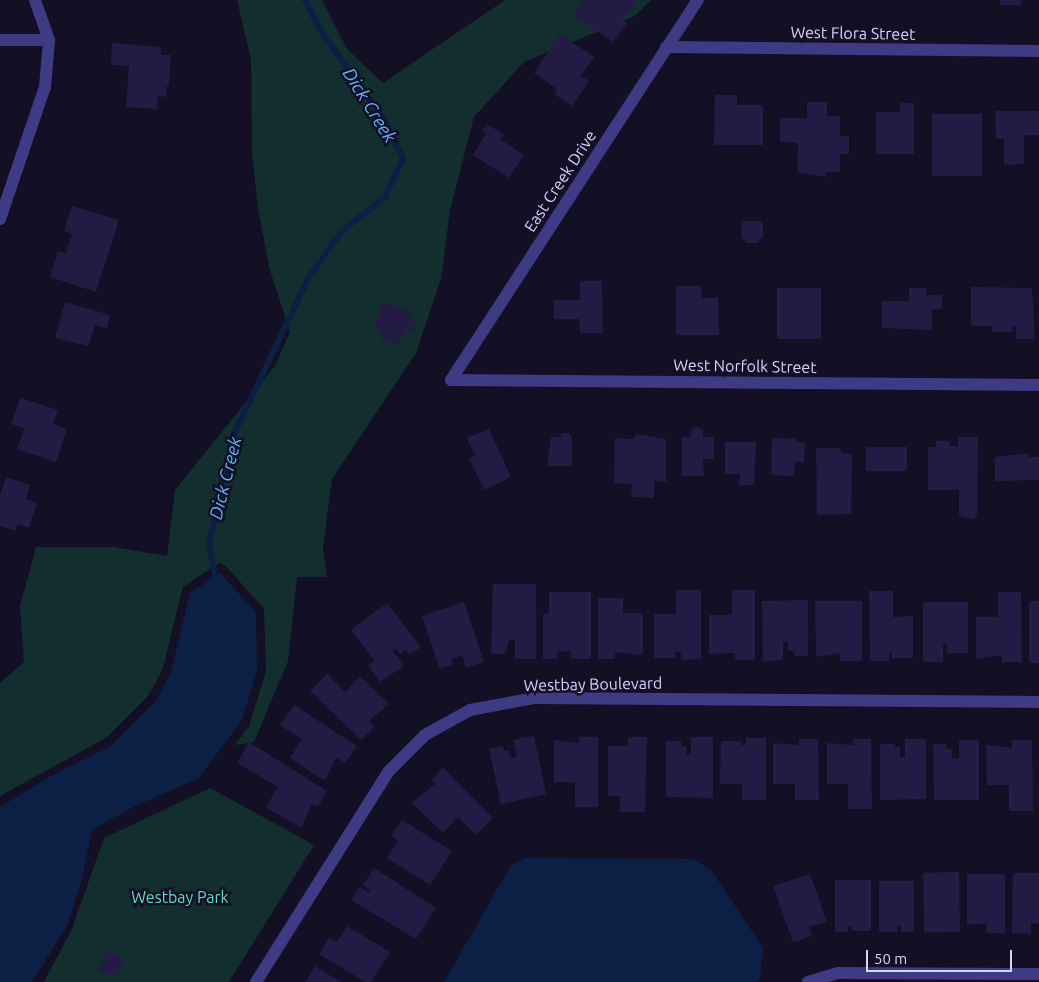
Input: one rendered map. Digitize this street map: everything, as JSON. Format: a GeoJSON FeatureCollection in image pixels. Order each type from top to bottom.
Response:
{"type":"FeatureCollection","features":[{"type":"Feature","properties":{"kind":"street"},"geometry":{"type":"LineString","coordinates":[[0,219],[46,87],[50,40],[36,0]]}},
{"type":"Feature","properties":{"kind":"street","name":"East Creek Drive"},"geometry":{"type":"LineString","coordinates":[[451,380],[698,0]]}},
{"type":"Feature","properties":{"kind":"street"},"geometry":{"type":"LineString","coordinates":[[0,40],[50,40]]}},
{"type":"Feature","properties":{"kind":"street","name":"West Flora Street"},"geometry":{"type":"LineString","coordinates":[[666,47],[1039,51]]}},
{"type":"Feature","properties":{"kind":"street","name":"West Norfolk Street"},"geometry":{"type":"LineString","coordinates":[[451,380],[1039,385]]}},
{"type":"Feature","properties":{"kind":"street","name":"Westbay Boulevard"},"geometry":{"type":"LineString","coordinates":[[256,982],[389,771],[425,734],[470,710],[534,698],[1039,702]]}},
{"type":"Feature","properties":{"kind":"street"},"geometry":{"type":"LineString","coordinates":[[808,982],[838,974],[882,978],[1039,974]]}},
{"type":"Feature","properties":{"kind":"green space"},"geometry":{"type":"Polygon","coordinates":[[[237,0],[322,0],[347,49],[383,83],[505,0],[651,0],[635,16],[524,62],[474,117],[450,210],[441,279],[416,353],[332,479],[323,548],[327,577],[297,577],[288,661],[254,742],[235,745],[249,726],[266,671],[264,609],[226,566],[219,563],[183,587],[163,668],[149,695],[106,738],[0,796],[0,683],[24,662],[20,606],[36,547],[113,547],[167,556],[175,490],[275,366],[290,332],[269,267],[258,208],[252,154],[251,60],[237,0]]]}},
{"type":"Feature","properties":{"kind":"green space","name":"Westbay Park"},"geometry":{"type":"Polygon","coordinates":[[[210,788],[314,845],[229,982],[44,982],[71,931],[104,838],[210,788]]]}},
{"type":"Feature","properties":{"kind":"water"},"geometry":{"type":"Polygon","coordinates":[[[220,573],[256,612],[257,671],[242,720],[198,779],[137,805],[92,830],[82,879],[68,924],[32,982],[0,982],[0,807],[51,776],[111,746],[156,701],[171,672],[190,593],[220,573]]]}},
{"type":"Feature","properties":{"kind":"water"},"geometry":{"type":"Polygon","coordinates":[[[526,858],[693,859],[711,870],[763,948],[758,982],[444,982],[511,865],[526,858]]]}},
{"type":"Feature","properties":{"kind":"building"},"geometry":{"type":"Polygon","coordinates":[[[584,0],[636,0],[627,16],[624,13],[620,18],[627,23],[613,42],[574,15],[584,0]]]}},
{"type":"Feature","properties":{"kind":"building"},"geometry":{"type":"Polygon","coordinates":[[[1000,0],[1021,0],[1021,5],[1000,5],[1000,0]]]}},
{"type":"Feature","properties":{"kind":"building"},"geometry":{"type":"Polygon","coordinates":[[[560,34],[594,57],[581,76],[589,81],[572,106],[554,94],[557,89],[534,73],[560,34]]]}},
{"type":"Feature","properties":{"kind":"building"},"geometry":{"type":"Polygon","coordinates":[[[112,43],[161,47],[161,55],[171,55],[169,86],[158,85],[167,87],[166,97],[158,96],[157,109],[126,107],[129,66],[111,65],[112,43]]]}},
{"type":"Feature","properties":{"kind":"building"},"geometry":{"type":"Polygon","coordinates":[[[715,95],[737,95],[737,105],[763,105],[763,145],[714,145],[715,95]]]}},
{"type":"Feature","properties":{"kind":"building"},"geometry":{"type":"Polygon","coordinates":[[[807,102],[827,102],[827,116],[840,116],[840,136],[849,136],[849,154],[840,154],[840,172],[826,172],[826,177],[797,172],[798,143],[780,141],[780,118],[807,118],[807,102]]]}},
{"type":"Feature","properties":{"kind":"building"},"geometry":{"type":"Polygon","coordinates":[[[900,103],[914,103],[914,154],[876,154],[876,112],[900,112],[900,103]]]}},
{"type":"Feature","properties":{"kind":"building"},"geometry":{"type":"Polygon","coordinates":[[[995,111],[1039,111],[1039,135],[1024,135],[1024,164],[1004,165],[1004,139],[996,139],[995,111]]]}},
{"type":"Feature","properties":{"kind":"building"},"geometry":{"type":"Polygon","coordinates":[[[932,114],[982,114],[982,176],[932,176],[932,114]]]}},
{"type":"Feature","properties":{"kind":"building"},"geometry":{"type":"Polygon","coordinates":[[[487,124],[504,135],[501,140],[524,155],[509,178],[473,155],[486,134],[482,131],[487,124]]]}},
{"type":"Feature","properties":{"kind":"building"},"geometry":{"type":"Polygon","coordinates":[[[72,206],[119,220],[96,292],[50,277],[58,251],[66,254],[72,234],[64,231],[72,206]]]}},
{"type":"Feature","properties":{"kind":"building"},"geometry":{"type":"Polygon","coordinates":[[[741,221],[763,221],[763,239],[759,239],[759,243],[745,243],[745,239],[742,239],[741,221]]]}},
{"type":"Feature","properties":{"kind":"building"},"geometry":{"type":"Polygon","coordinates":[[[580,281],[602,281],[603,333],[580,333],[579,319],[554,319],[554,300],[580,300],[580,281]]]}},
{"type":"Feature","properties":{"kind":"building"},"geometry":{"type":"Polygon","coordinates":[[[676,286],[701,286],[702,298],[718,298],[719,335],[676,335],[676,286]]]}},
{"type":"Feature","properties":{"kind":"building"},"geometry":{"type":"Polygon","coordinates":[[[971,287],[1032,288],[1035,339],[1016,339],[1016,326],[1013,326],[1012,332],[992,332],[992,326],[971,326],[971,287]]]}},
{"type":"Feature","properties":{"kind":"building"},"geometry":{"type":"Polygon","coordinates":[[[777,288],[821,288],[821,339],[777,339],[777,288]]]}},
{"type":"Feature","properties":{"kind":"building"},"geometry":{"type":"Polygon","coordinates":[[[909,288],[926,288],[926,295],[942,295],[942,309],[932,309],[932,330],[882,328],[882,301],[909,301],[909,288]]]}},
{"type":"Feature","properties":{"kind":"building"},"geometry":{"type":"Polygon","coordinates":[[[65,302],[110,315],[107,328],[95,325],[88,346],[55,338],[65,302]]]}},
{"type":"Feature","properties":{"kind":"building"},"geometry":{"type":"Polygon","coordinates":[[[383,302],[412,312],[410,319],[416,321],[412,333],[406,331],[397,345],[380,339],[383,330],[374,327],[383,302]]]}},
{"type":"Feature","properties":{"kind":"building"},"geometry":{"type":"Polygon","coordinates":[[[20,398],[58,410],[53,424],[67,429],[56,462],[17,449],[24,428],[11,424],[20,398]]]}},
{"type":"Feature","properties":{"kind":"building"},"geometry":{"type":"Polygon","coordinates":[[[697,427],[703,430],[703,437],[714,437],[714,459],[703,459],[704,476],[682,476],[682,437],[691,437],[691,430],[697,427]]]}},
{"type":"Feature","properties":{"kind":"building"},"geometry":{"type":"Polygon","coordinates":[[[489,429],[511,477],[484,490],[469,458],[475,456],[467,438],[489,429]]]}},
{"type":"Feature","properties":{"kind":"building"},"geometry":{"type":"Polygon","coordinates":[[[561,433],[569,433],[572,437],[572,466],[547,466],[551,437],[561,437],[561,433]]]}},
{"type":"Feature","properties":{"kind":"building"},"geometry":{"type":"Polygon","coordinates":[[[637,434],[666,439],[666,482],[654,481],[654,498],[631,497],[632,484],[614,483],[615,438],[633,439],[637,434]]]}},
{"type":"Feature","properties":{"kind":"building"},"geometry":{"type":"Polygon","coordinates":[[[958,437],[978,437],[977,516],[973,519],[959,516],[959,490],[928,490],[928,447],[936,447],[936,441],[950,441],[950,446],[958,446],[958,437]]]}},
{"type":"Feature","properties":{"kind":"building"},"geometry":{"type":"Polygon","coordinates":[[[772,438],[796,439],[796,442],[805,443],[804,462],[795,462],[794,476],[771,475],[772,438]]]}},
{"type":"Feature","properties":{"kind":"building"},"geometry":{"type":"Polygon","coordinates":[[[725,442],[756,442],[754,485],[739,485],[740,474],[725,474],[725,442]]]}},
{"type":"Feature","properties":{"kind":"building"},"geometry":{"type":"Polygon","coordinates":[[[866,447],[907,447],[907,471],[866,471],[866,447]]]}},
{"type":"Feature","properties":{"kind":"building"},"geometry":{"type":"Polygon","coordinates":[[[816,448],[839,448],[844,454],[852,454],[851,514],[817,515],[816,448]]]}},
{"type":"Feature","properties":{"kind":"building"},"geometry":{"type":"Polygon","coordinates":[[[1028,453],[1028,457],[1039,457],[1039,480],[995,481],[995,457],[1028,453]]]}},
{"type":"Feature","properties":{"kind":"building"},"geometry":{"type":"Polygon","coordinates":[[[6,477],[30,485],[26,499],[37,503],[29,528],[18,524],[15,531],[0,526],[0,495],[6,477]]]}},
{"type":"Feature","properties":{"kind":"building"},"geometry":{"type":"Polygon","coordinates":[[[493,584],[536,584],[536,659],[515,659],[515,640],[509,640],[505,654],[491,654],[493,584]]]}},
{"type":"Feature","properties":{"kind":"building"},"geometry":{"type":"Polygon","coordinates":[[[676,590],[701,590],[701,659],[681,660],[681,652],[675,652],[675,658],[654,658],[654,614],[676,614],[676,590]]]}},
{"type":"Feature","properties":{"kind":"building"},"geometry":{"type":"Polygon","coordinates":[[[732,590],[755,590],[755,660],[735,660],[735,653],[709,654],[709,615],[732,615],[732,590]]]}},
{"type":"Feature","properties":{"kind":"building"},"geometry":{"type":"Polygon","coordinates":[[[869,591],[893,591],[893,617],[913,616],[913,658],[892,658],[892,653],[889,653],[889,661],[870,661],[869,591]]]}},
{"type":"Feature","properties":{"kind":"building"},"geometry":{"type":"Polygon","coordinates":[[[549,592],[591,592],[591,659],[571,659],[571,651],[564,651],[557,653],[557,659],[543,659],[543,614],[549,614],[549,592]]]}},
{"type":"Feature","properties":{"kind":"building"},"geometry":{"type":"Polygon","coordinates":[[[998,592],[1021,592],[1022,662],[1002,662],[1002,655],[976,659],[976,617],[998,617],[998,592]]]}},
{"type":"Feature","properties":{"kind":"building"},"geometry":{"type":"Polygon","coordinates":[[[598,598],[623,598],[623,613],[643,613],[643,655],[615,652],[615,659],[598,659],[598,598]]]}},
{"type":"Feature","properties":{"kind":"building"},"geometry":{"type":"Polygon","coordinates":[[[808,600],[808,656],[794,656],[794,651],[788,651],[788,642],[783,642],[783,660],[763,661],[762,601],[808,600]]]}},
{"type":"Feature","properties":{"kind":"building"},"geometry":{"type":"Polygon","coordinates":[[[815,601],[862,601],[862,661],[840,661],[840,653],[816,657],[815,601]]]}},
{"type":"Feature","properties":{"kind":"building"},"geometry":{"type":"Polygon","coordinates":[[[1029,601],[1039,601],[1039,663],[1029,663],[1029,601]]]}},
{"type":"Feature","properties":{"kind":"building"},"geometry":{"type":"Polygon","coordinates":[[[464,602],[484,662],[466,668],[462,656],[451,659],[453,664],[440,669],[422,616],[464,602]]]}},
{"type":"Feature","properties":{"kind":"building"},"geometry":{"type":"Polygon","coordinates":[[[923,602],[968,602],[968,653],[947,653],[947,644],[943,644],[943,662],[923,662],[923,602]]]}},
{"type":"Feature","properties":{"kind":"building"},"geometry":{"type":"Polygon","coordinates":[[[387,603],[421,647],[409,655],[406,650],[400,654],[396,648],[392,650],[404,666],[380,682],[368,666],[375,661],[351,630],[387,603]]]}},
{"type":"Feature","properties":{"kind":"building"},"geometry":{"type":"Polygon","coordinates":[[[327,674],[345,692],[360,676],[389,704],[369,721],[375,726],[361,740],[310,691],[327,674]]]}},
{"type":"Feature","properties":{"kind":"building"},"geometry":{"type":"Polygon","coordinates":[[[294,705],[357,746],[345,763],[336,757],[325,781],[290,758],[302,739],[280,725],[294,705]]]}},
{"type":"Feature","properties":{"kind":"building"},"geometry":{"type":"Polygon","coordinates":[[[534,736],[546,794],[501,804],[489,749],[503,746],[504,751],[509,750],[511,758],[517,757],[513,740],[534,736]]]}},
{"type":"Feature","properties":{"kind":"building"},"geometry":{"type":"Polygon","coordinates":[[[579,737],[598,737],[598,807],[575,807],[575,782],[554,782],[554,740],[579,743],[579,737]]]}},
{"type":"Feature","properties":{"kind":"building"},"geometry":{"type":"Polygon","coordinates":[[[628,737],[647,737],[645,812],[620,812],[620,796],[608,796],[608,746],[628,746],[628,737]]]}},
{"type":"Feature","properties":{"kind":"building"},"geometry":{"type":"Polygon","coordinates":[[[691,737],[713,737],[713,798],[666,797],[666,741],[681,741],[681,746],[686,746],[686,755],[691,755],[691,737]]]}},
{"type":"Feature","properties":{"kind":"building"},"geometry":{"type":"Polygon","coordinates":[[[746,738],[766,738],[766,800],[742,800],[742,784],[720,784],[721,741],[741,741],[741,745],[746,745],[746,738]]]}},
{"type":"Feature","properties":{"kind":"building"},"geometry":{"type":"Polygon","coordinates":[[[799,739],[818,739],[819,800],[795,800],[795,784],[773,784],[773,743],[799,745],[799,739]]]}},
{"type":"Feature","properties":{"kind":"building"},"geometry":{"type":"Polygon","coordinates":[[[853,739],[871,739],[872,809],[848,809],[848,784],[827,784],[827,743],[853,745],[853,739]]]}},
{"type":"Feature","properties":{"kind":"building"},"geometry":{"type":"Polygon","coordinates":[[[905,739],[926,739],[926,799],[880,800],[880,744],[895,744],[895,747],[900,747],[900,757],[905,757],[905,739]]]}},
{"type":"Feature","properties":{"kind":"building"},"geometry":{"type":"Polygon","coordinates":[[[959,740],[979,740],[979,800],[934,800],[933,744],[946,744],[946,749],[952,749],[952,758],[959,758],[959,740]]]}},
{"type":"Feature","properties":{"kind":"building"},"geometry":{"type":"Polygon","coordinates":[[[1012,740],[1032,740],[1033,811],[1009,811],[1009,785],[987,785],[986,745],[1012,748],[1012,740]]]}},
{"type":"Feature","properties":{"kind":"building"},"geometry":{"type":"Polygon","coordinates":[[[249,742],[327,791],[318,807],[312,804],[301,828],[266,807],[278,787],[237,763],[249,742]]]}},
{"type":"Feature","properties":{"kind":"building"},"geometry":{"type":"Polygon","coordinates":[[[443,768],[493,818],[476,835],[458,817],[443,833],[412,803],[435,784],[431,780],[443,768]]]}},
{"type":"Feature","properties":{"kind":"building"},"geometry":{"type":"Polygon","coordinates":[[[402,820],[452,851],[430,885],[387,858],[398,841],[391,836],[402,820]]]}},
{"type":"Feature","properties":{"kind":"building"},"geometry":{"type":"Polygon","coordinates":[[[374,868],[436,908],[416,939],[351,900],[359,887],[369,893],[371,890],[363,885],[374,868]]]}},
{"type":"Feature","properties":{"kind":"building"},"geometry":{"type":"Polygon","coordinates":[[[959,872],[960,932],[924,933],[923,873],[959,872]]]}},
{"type":"Feature","properties":{"kind":"building"},"geometry":{"type":"Polygon","coordinates":[[[1013,873],[1039,873],[1039,924],[1031,923],[1031,934],[1012,933],[1013,873]]]}},
{"type":"Feature","properties":{"kind":"building"},"geometry":{"type":"Polygon","coordinates":[[[810,874],[827,922],[809,926],[812,936],[793,942],[773,886],[810,874]]]}},
{"type":"Feature","properties":{"kind":"building"},"geometry":{"type":"Polygon","coordinates":[[[967,874],[1005,874],[1005,933],[986,933],[986,923],[967,925],[967,874]]]}},
{"type":"Feature","properties":{"kind":"building"},"geometry":{"type":"Polygon","coordinates":[[[835,880],[871,880],[871,931],[852,931],[852,926],[848,926],[848,932],[835,932],[835,880]]]}},
{"type":"Feature","properties":{"kind":"building"},"geometry":{"type":"Polygon","coordinates":[[[879,881],[914,881],[914,932],[901,932],[901,926],[897,926],[897,932],[879,932],[879,881]]]}},
{"type":"Feature","properties":{"kind":"building"},"geometry":{"type":"Polygon","coordinates":[[[347,926],[390,952],[371,982],[365,982],[319,954],[329,938],[337,942],[347,926]]]}},
{"type":"Feature","properties":{"kind":"building"},"geometry":{"type":"Polygon","coordinates":[[[106,952],[124,959],[117,977],[99,971],[106,952]]]}},
{"type":"Feature","properties":{"kind":"building"},"geometry":{"type":"Polygon","coordinates":[[[315,966],[341,982],[305,982],[315,966]]]}},
{"type":"Feature","properties":{"kind":"waterway","name":"Dick Creek"},"geometry":{"type":"LineString","coordinates":[[216,582],[209,544],[232,439],[309,277],[342,231],[385,197],[403,159],[383,118],[320,30],[305,0]]}}]}
